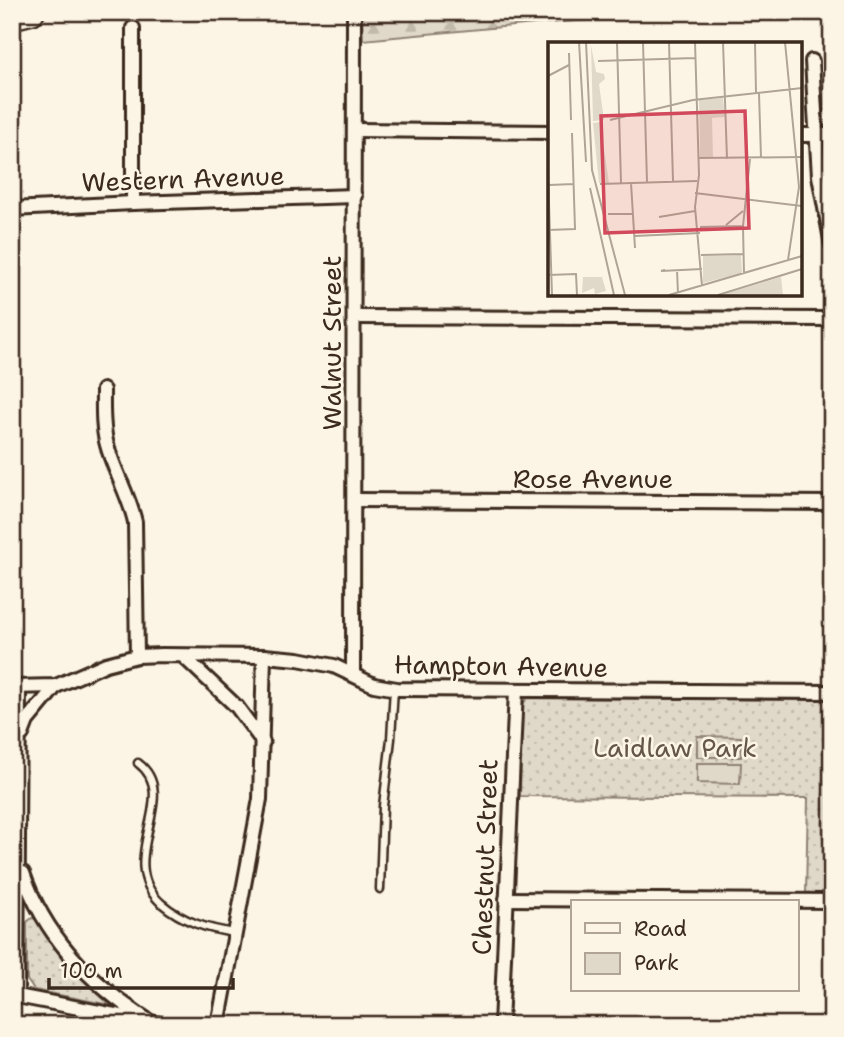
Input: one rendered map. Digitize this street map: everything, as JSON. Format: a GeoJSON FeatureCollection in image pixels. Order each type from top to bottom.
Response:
{"type":"FeatureCollection","features":[{"type":"Feature","properties":{"kind":"highway"},"geometry":{"type":"LineString","coordinates":[[12,17],[32,12]]}},
{"type":"Feature","properties":{"kind":"street","name":"Walnut Street"},"geometry":{"type":"LineString","coordinates":[[354,12],[354,674]]}},
{"type":"Feature","properties":{"kind":"street"},"geometry":{"type":"LineString","coordinates":[[133,28],[133,203]]}},
{"type":"Feature","properties":{"kind":"street"},"geometry":{"type":"LineString","coordinates":[[812,61],[819,176],[832,245]]}},
{"type":"Feature","properties":{"kind":"street"},"geometry":{"type":"LineString","coordinates":[[355,130],[548,132]]}},
{"type":"Feature","properties":{"kind":"street"},"geometry":{"type":"LineString","coordinates":[[802,135],[832,135]]}},
{"type":"Feature","properties":{"kind":"street","name":"Western Avenue"},"geometry":{"type":"LineString","coordinates":[[12,209],[355,196]]}},
{"type":"Feature","properties":{"kind":"street"},"geometry":{"type":"LineString","coordinates":[[355,317],[832,319]]}},
{"type":"Feature","properties":{"kind":"street"},"geometry":{"type":"LineString","coordinates":[[103,390],[107,445],[131,504],[135,522],[137,656]]}},
{"type":"Feature","properties":{"kind":"street","name":"Rose Avenue"},"geometry":{"type":"LineString","coordinates":[[355,500],[832,503]]}},
{"type":"Feature","properties":{"kind":"street","name":"Hampton Avenue"},"geometry":{"type":"LineString","coordinates":[[16,687],[56,686],[82,673],[137,656],[264,656],[319,663],[354,674],[374,685],[394,688],[832,692]]}},
{"type":"Feature","properties":{"kind":"street"},"geometry":{"type":"LineString","coordinates":[[183,656],[237,706],[263,742]]}},
{"type":"Feature","properties":{"kind":"street"},"geometry":{"type":"LineString","coordinates":[[218,1025],[260,799],[264,656]]}},
{"type":"Feature","properties":{"kind":"street"},"geometry":{"type":"LineString","coordinates":[[19,741],[27,722],[56,686]]}},
{"type":"Feature","properties":{"kind":"street"},"geometry":{"type":"LineString","coordinates":[[16,687],[19,862],[15,995],[166,1025]]}},
{"type":"Feature","properties":{"kind":"street","name":"Chestnut Street"},"geometry":{"type":"LineString","coordinates":[[501,1025],[516,691]]}},
{"type":"Feature","properties":{"kind":"street"},"geometry":{"type":"LineString","coordinates":[[19,862],[31,897],[57,940],[75,962],[118,1001],[149,1021]]}},
{"type":"Feature","properties":{"kind":"street"},"geometry":{"type":"LineString","coordinates":[[506,899],[669,900]]}},
{"type":"Feature","properties":{"kind":"street"},"geometry":{"type":"LineString","coordinates":[[798,901],[832,901]]}},
{"type":"Feature","properties":{"kind":"lane"},"geometry":{"type":"LineString","coordinates":[[380,889],[383,806],[394,688]]}},
{"type":"Feature","properties":{"kind":"lane"},"geometry":{"type":"LineString","coordinates":[[138,762],[146,768],[154,788],[143,860],[146,883],[156,898],[180,917],[205,928],[235,933]]}},
{"type":"Feature","properties":{"kind":"green space"},"geometry":{"type":"Polygon","coordinates":[[[362,12],[716,12],[545,23],[363,40],[362,12]]]}},
{"type":"Feature","properties":{"kind":"green space","name":"Laidlaw Park"},"geometry":{"type":"Polygon","coordinates":[[[527,698],[832,700],[832,893],[806,893],[808,798],[520,796],[522,706],[527,698]]]}},
{"type":"Feature","properties":{"kind":"green space"},"geometry":{"type":"Polygon","coordinates":[[[697,736],[741,737],[741,757],[697,757],[697,736]]]}},
{"type":"Feature","properties":{"kind":"green space"},"geometry":{"type":"Polygon","coordinates":[[[697,763],[741,763],[740,784],[697,783],[697,763]]]}},
{"type":"Feature","properties":{"kind":"green space"},"geometry":{"type":"Polygon","coordinates":[[[32,918],[36,919],[64,961],[110,1005],[34,990],[27,980],[27,922],[32,918]]]}}]}
